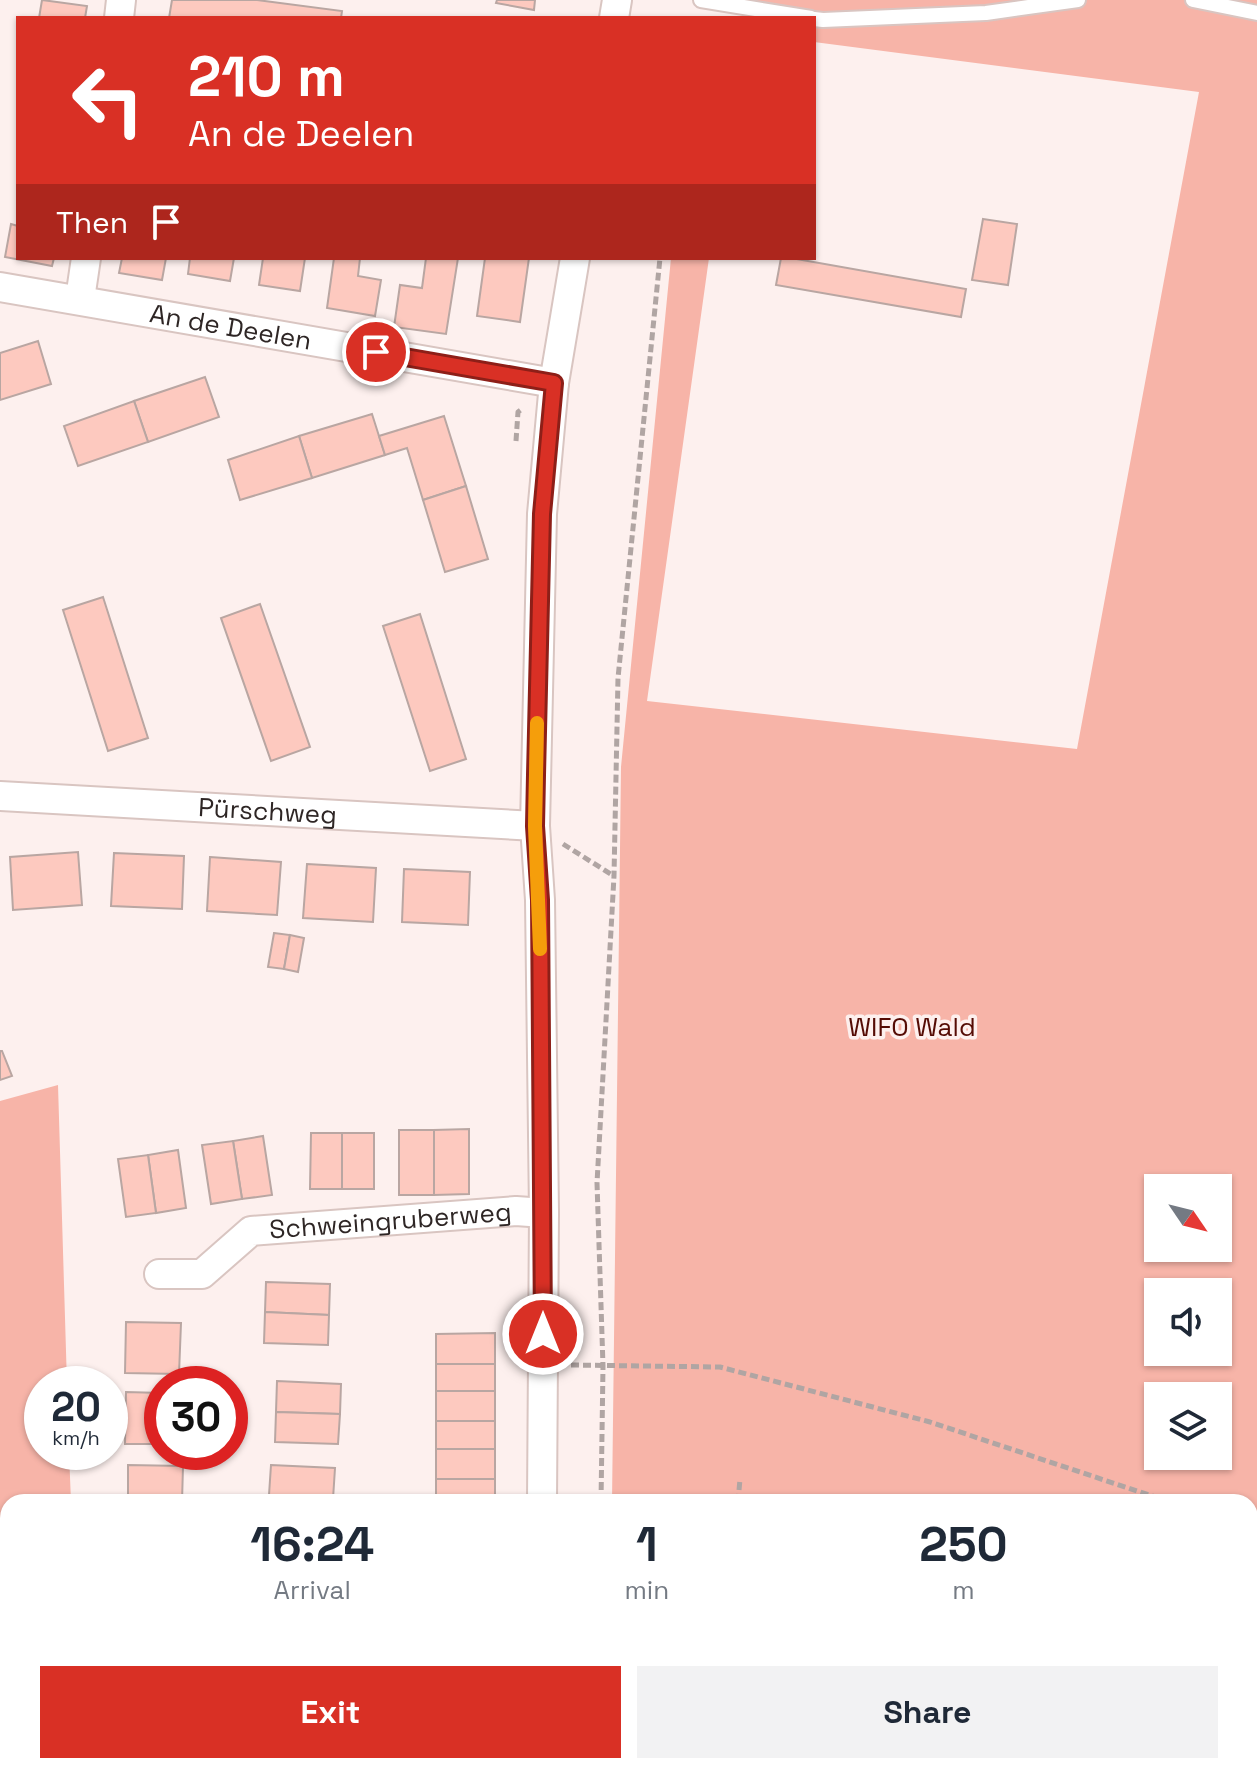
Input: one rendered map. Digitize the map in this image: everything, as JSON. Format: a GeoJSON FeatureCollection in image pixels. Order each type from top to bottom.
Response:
{"type":"FeatureCollection","features":[{"type":"Feature","properties":{"kind":"street"},"geometry":{"type":"LineString","coordinates":[[80,299],[86,260]]}},
{"type":"Feature","properties":{"kind":"street"},"geometry":{"type":"LineString","coordinates":[[542,1494],[544,1213],[540,900],[535,826],[542,514],[554,383],[575,260]]}},
{"type":"Feature","properties":{"kind":"street","name":"An de Deelen"},"geometry":{"type":"LineString","coordinates":[[0,287],[554,383]]}},
{"type":"Feature","properties":{"kind":"street","name":"Pürschweg"},"geometry":{"type":"LineString","coordinates":[[0,796],[535,826]]}},
{"type":"Feature","properties":{"kind":"street","name":"Schweingruberweg"},"geometry":{"type":"LineString","coordinates":[[159,1274],[202,1274],[251,1231],[516,1211],[544,1213]]}},
{"type":"Feature","properties":{"kind":"lane"},"geometry":{"type":"LineString","coordinates":[[701,0],[800,16]]}},
{"type":"Feature","properties":{"kind":"lane"},"geometry":{"type":"LineString","coordinates":[[816,19],[986,13],[1078,0]]}},
{"type":"Feature","properties":{"kind":"lane"},"geometry":{"type":"LineString","coordinates":[[1193,0],[1257,13]]}},
{"type":"Feature","properties":{"kind":"path"},"geometry":{"type":"LineString","coordinates":[[601,1494],[603,1366],[597,1183],[614,876],[618,678],[660,260]]}},
{"type":"Feature","properties":{"kind":"path"},"geometry":{"type":"LineString","coordinates":[[535,826],[614,876]]}},
{"type":"Feature","properties":{"kind":"path"},"geometry":{"type":"LineString","coordinates":[[543,1365],[720,1367],[930,1422],[1146,1494]]}},
{"type":"Feature","properties":{"kind":"path"},"geometry":{"type":"LineString","coordinates":[[739,1494],[740,1479]]}},
{"type":"Feature","properties":{"kind":"green space","name":"WIFO Wald"},"geometry":{"type":"Polygon","coordinates":[[[749,0],[1257,0],[1257,1494],[612,1494],[621,767],[671,260],[709,260],[647,701],[1077,749],[1199,92],[816,42],[816,16],[745,16],[749,0]]]}},
{"type":"Feature","properties":{"kind":"green space"},"geometry":{"type":"Polygon","coordinates":[[[58,1085],[66,1366],[24,1366],[24,1470],[70,1470],[71,1494],[0,1494],[0,1101],[58,1085]]]}},
{"type":"Feature","properties":{"kind":"building"},"geometry":{"type":"Polygon","coordinates":[[[42,0],[87,6],[85,16],[39,16],[42,0]]]}},
{"type":"Feature","properties":{"kind":"building"},"geometry":{"type":"Polygon","coordinates":[[[172,0],[257,0],[342,11],[341,16],[169,16],[172,0]]]}},
{"type":"Feature","properties":{"kind":"building"},"geometry":{"type":"Polygon","coordinates":[[[497,0],[535,0],[534,10],[496,3],[497,0]]]}},
{"type":"Feature","properties":{"kind":"building"},"geometry":{"type":"Polygon","coordinates":[[[983,219],[1017,224],[1008,285],[972,280],[983,219]]]}},
{"type":"Feature","properties":{"kind":"building"},"geometry":{"type":"Polygon","coordinates":[[[11,224],[16,225],[16,259],[5,257],[11,224]]]}},
{"type":"Feature","properties":{"kind":"building"},"geometry":{"type":"Polygon","coordinates":[[[21,260],[54,260],[52,266],[21,260]]]}},
{"type":"Feature","properties":{"kind":"building"},"geometry":{"type":"Polygon","coordinates":[[[122,260],[166,260],[162,280],[119,273],[122,260]]]}},
{"type":"Feature","properties":{"kind":"building"},"geometry":{"type":"Polygon","coordinates":[[[190,260],[234,260],[230,281],[188,274],[190,260]]]}},
{"type":"Feature","properties":{"kind":"building"},"geometry":{"type":"Polygon","coordinates":[[[263,260],[305,260],[300,291],[259,285],[263,260]]]}},
{"type":"Feature","properties":{"kind":"building"},"geometry":{"type":"Polygon","coordinates":[[[334,260],[360,260],[358,276],[381,280],[375,316],[327,308],[334,260]]]}},
{"type":"Feature","properties":{"kind":"building"},"geometry":{"type":"Polygon","coordinates":[[[426,260],[458,260],[446,334],[394,327],[400,285],[422,288],[426,260]]]}},
{"type":"Feature","properties":{"kind":"building"},"geometry":{"type":"Polygon","coordinates":[[[485,260],[529,260],[520,322],[477,316],[485,260]]]}},
{"type":"Feature","properties":{"kind":"building"},"geometry":{"type":"Polygon","coordinates":[[[781,260],[802,260],[966,289],[961,317],[776,285],[781,260]]]}},
{"type":"Feature","properties":{"kind":"building"},"geometry":{"type":"Polygon","coordinates":[[[38,341],[51,384],[0,400],[0,353],[38,341]]]}},
{"type":"Feature","properties":{"kind":"building"},"geometry":{"type":"Polygon","coordinates":[[[205,377],[219,417],[148,442],[134,401],[205,377]]]}},
{"type":"Feature","properties":{"kind":"building"},"geometry":{"type":"Polygon","coordinates":[[[134,401],[148,442],[78,466],[64,426],[134,401]]]}},
{"type":"Feature","properties":{"kind":"building"},"geometry":{"type":"Polygon","coordinates":[[[372,414],[385,455],[312,478],[299,436],[372,414]]]}},
{"type":"Feature","properties":{"kind":"building"},"geometry":{"type":"Polygon","coordinates":[[[444,416],[466,486],[423,500],[407,448],[385,455],[379,436],[444,416]]]}},
{"type":"Feature","properties":{"kind":"building"},"geometry":{"type":"Polygon","coordinates":[[[299,436],[312,478],[240,500],[228,460],[299,436]]]}},
{"type":"Feature","properties":{"kind":"building"},"geometry":{"type":"Polygon","coordinates":[[[466,486],[488,559],[445,572],[423,500],[466,486]]]}},
{"type":"Feature","properties":{"kind":"building"},"geometry":{"type":"Polygon","coordinates":[[[103,597],[148,738],[108,751],[63,610],[103,597]]]}},
{"type":"Feature","properties":{"kind":"building"},"geometry":{"type":"Polygon","coordinates":[[[260,604],[310,747],[271,761],[221,618],[260,604]]]}},
{"type":"Feature","properties":{"kind":"building"},"geometry":{"type":"Polygon","coordinates":[[[420,614],[466,759],[430,771],[383,626],[420,614]]]}},
{"type":"Feature","properties":{"kind":"building"},"geometry":{"type":"Polygon","coordinates":[[[78,852],[82,905],[13,910],[10,857],[78,852]]]}},
{"type":"Feature","properties":{"kind":"building"},"geometry":{"type":"Polygon","coordinates":[[[114,853],[184,856],[182,909],[111,906],[114,853]]]}},
{"type":"Feature","properties":{"kind":"building"},"geometry":{"type":"Polygon","coordinates":[[[210,857],[281,862],[277,915],[207,911],[210,857]]]}},
{"type":"Feature","properties":{"kind":"building"},"geometry":{"type":"Polygon","coordinates":[[[307,864],[376,868],[373,922],[303,918],[307,864]]]}},
{"type":"Feature","properties":{"kind":"building"},"geometry":{"type":"Polygon","coordinates":[[[404,869],[470,872],[468,925],[402,922],[404,869]]]}},
{"type":"Feature","properties":{"kind":"building"},"geometry":{"type":"Polygon","coordinates":[[[274,933],[290,935],[284,969],[268,967],[274,933]]]}},
{"type":"Feature","properties":{"kind":"building"},"geometry":{"type":"Polygon","coordinates":[[[290,935],[304,938],[298,972],[284,969],[290,935]]]}},
{"type":"Feature","properties":{"kind":"building"},"geometry":{"type":"Polygon","coordinates":[[[0,1051],[12,1076],[0,1080],[0,1051]]]}},
{"type":"Feature","properties":{"kind":"building"},"geometry":{"type":"Polygon","coordinates":[[[469,1129],[469,1194],[434,1195],[434,1130],[469,1129]]]}},
{"type":"Feature","properties":{"kind":"building"},"geometry":{"type":"Polygon","coordinates":[[[399,1130],[434,1130],[434,1195],[399,1195],[399,1130]]]}},
{"type":"Feature","properties":{"kind":"building"},"geometry":{"type":"Polygon","coordinates":[[[311,1133],[342,1133],[342,1189],[310,1189],[311,1133]]]}},
{"type":"Feature","properties":{"kind":"building"},"geometry":{"type":"Polygon","coordinates":[[[342,1133],[374,1133],[374,1189],[342,1189],[342,1133]]]}},
{"type":"Feature","properties":{"kind":"building"},"geometry":{"type":"Polygon","coordinates":[[[263,1136],[272,1195],[242,1199],[233,1141],[263,1136]]]}},
{"type":"Feature","properties":{"kind":"building"},"geometry":{"type":"Polygon","coordinates":[[[233,1141],[242,1199],[211,1204],[202,1145],[233,1141]]]}},
{"type":"Feature","properties":{"kind":"building"},"geometry":{"type":"Polygon","coordinates":[[[178,1150],[186,1208],[156,1213],[148,1155],[178,1150]]]}},
{"type":"Feature","properties":{"kind":"building"},"geometry":{"type":"Polygon","coordinates":[[[148,1155],[156,1213],[126,1217],[118,1159],[148,1155]]]}},
{"type":"Feature","properties":{"kind":"building"},"geometry":{"type":"Polygon","coordinates":[[[266,1282],[330,1284],[329,1315],[265,1312],[266,1282]]]}},
{"type":"Feature","properties":{"kind":"building"},"geometry":{"type":"Polygon","coordinates":[[[265,1312],[329,1315],[328,1345],[264,1343],[265,1312]]]}},
{"type":"Feature","properties":{"kind":"building"},"geometry":{"type":"Polygon","coordinates":[[[126,1322],[181,1323],[179,1366],[144,1366],[144,1373],[128,1373],[128,1366],[125,1366],[126,1322]]]}},
{"type":"Feature","properties":{"kind":"building"},"geometry":{"type":"Polygon","coordinates":[[[495,1333],[495,1364],[436,1364],[436,1334],[495,1333]]]}},
{"type":"Feature","properties":{"kind":"building"},"geometry":{"type":"Polygon","coordinates":[[[436,1364],[495,1364],[495,1391],[436,1391],[436,1364]]]}},
{"type":"Feature","properties":{"kind":"building"},"geometry":{"type":"Polygon","coordinates":[[[277,1381],[341,1384],[340,1414],[276,1412],[277,1381]]]}},
{"type":"Feature","properties":{"kind":"building"},"geometry":{"type":"Polygon","coordinates":[[[436,1391],[495,1391],[495,1421],[436,1421],[436,1391]]]}},
{"type":"Feature","properties":{"kind":"building"},"geometry":{"type":"Polygon","coordinates":[[[128,1392],[144,1392],[144,1444],[128,1444],[128,1392]]]}},
{"type":"Feature","properties":{"kind":"building"},"geometry":{"type":"Polygon","coordinates":[[[276,1412],[340,1414],[338,1444],[275,1442],[276,1412]]]}},
{"type":"Feature","properties":{"kind":"building"},"geometry":{"type":"Polygon","coordinates":[[[436,1421],[495,1421],[495,1449],[436,1449],[436,1421]]]}},
{"type":"Feature","properties":{"kind":"building"},"geometry":{"type":"Polygon","coordinates":[[[436,1449],[495,1449],[495,1479],[436,1479],[436,1449]]]}},
{"type":"Feature","properties":{"kind":"building"},"geometry":{"type":"Polygon","coordinates":[[[128,1465],[144,1465],[144,1470],[183,1470],[182,1494],[128,1494],[128,1465]]]}},
{"type":"Feature","properties":{"kind":"building"},"geometry":{"type":"Polygon","coordinates":[[[271,1465],[335,1468],[333,1494],[269,1494],[271,1465]]]}},
{"type":"Feature","properties":{"kind":"building"},"geometry":{"type":"Polygon","coordinates":[[[436,1479],[495,1479],[495,1494],[436,1494],[436,1479]]]}},
{"type":"Feature","properties":{"kind":"slow traffic"},"geometry":{"type":"LineString","coordinates":[[537,723],[535,826],[540,949]]}},
{"type":"Feature","properties":{"kind":"route"},"geometry":{"type":"LineString","coordinates":[[376,352],[554,383],[542,514],[535,826],[540,900],[543,1334]]}}]}
